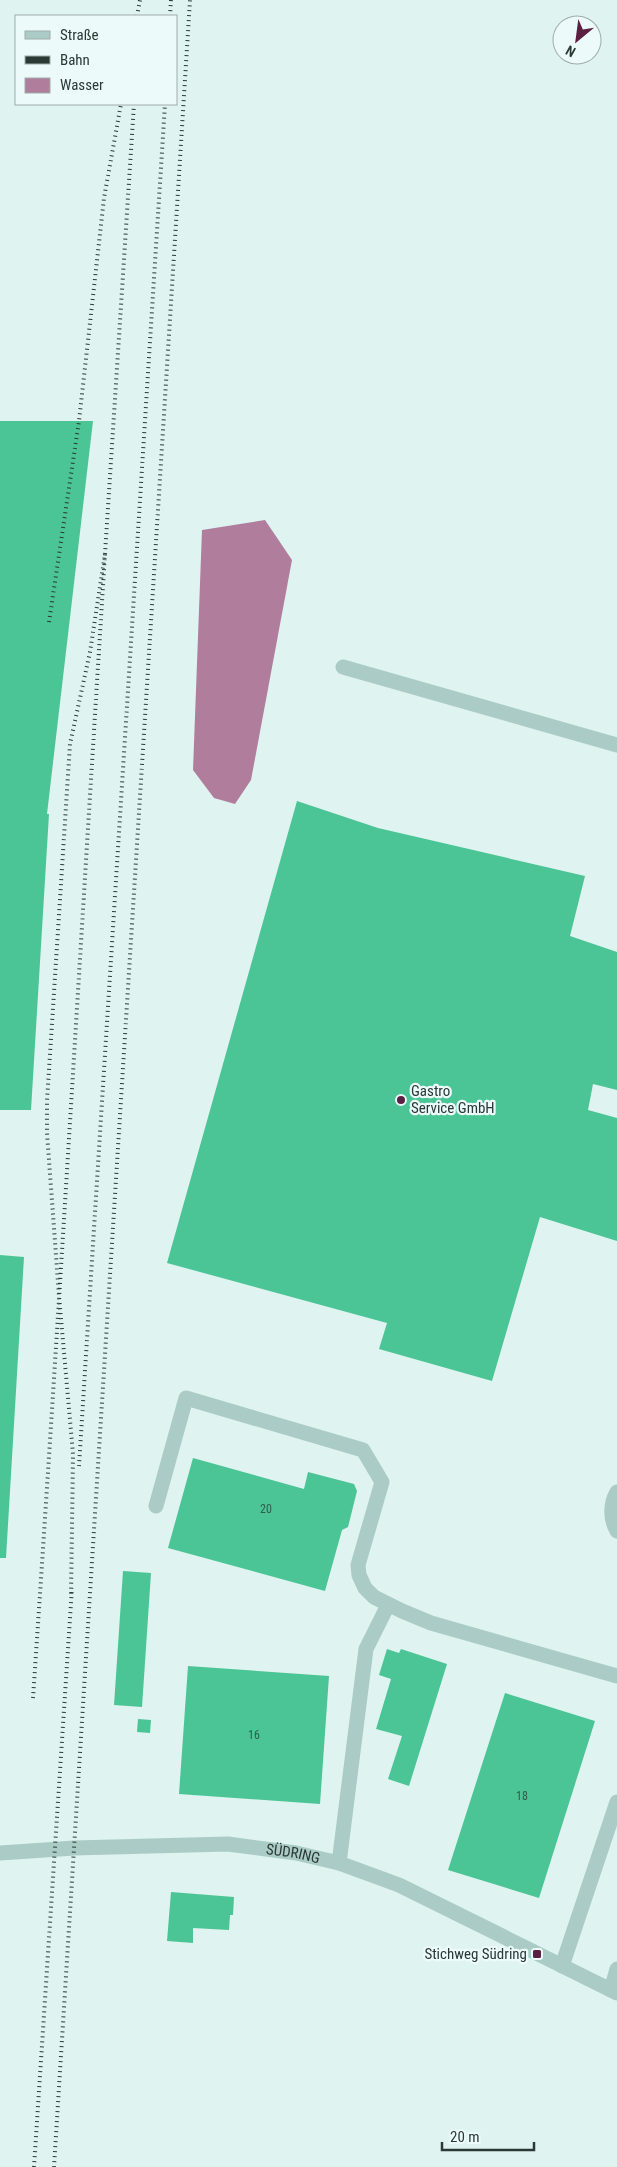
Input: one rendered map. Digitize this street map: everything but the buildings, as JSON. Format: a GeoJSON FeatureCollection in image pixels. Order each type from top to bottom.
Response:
{"type":"FeatureCollection","features":[{"type":"Feature","properties":{"kind":"street"},"geometry":{"type":"LineString","coordinates":[[344,667],[617,744]]}},
{"type":"Feature","properties":{"kind":"street"},"geometry":{"type":"LineString","coordinates":[[156,1506],[186,1398],[363,1450],[382,1482],[358,1564],[359,1574],[365,1588],[374,1597],[431,1623],[617,1676]]}},
{"type":"Feature","properties":{"kind":"street"},"geometry":{"type":"LineString","coordinates":[[617,1492],[613,1500],[612,1522],[617,1531]]}},
{"type":"Feature","properties":{"kind":"street"},"geometry":{"type":"LineString","coordinates":[[339,1863],[366,1650],[388,1604]]}},
{"type":"Feature","properties":{"kind":"street"},"geometry":{"type":"LineString","coordinates":[[562,1966],[617,1802]]}},
{"type":"Feature","properties":{"kind":"street","name":"SÜDRING"},"geometry":{"type":"LineString","coordinates":[[0,1853],[74,1848],[228,1844],[296,1853],[339,1863],[399,1885],[614,1992]]}},
{"type":"Feature","properties":{"kind":"street"},"geometry":{"type":"LineString","coordinates":[[614,1992],[617,1969]]}},
{"type":"Feature","properties":{"kind":"water"},"geometry":{"type":"Polygon","coordinates":[[[265,520],[292,560],[251,780],[235,804],[214,798],[193,770],[202,530],[265,520]]]}},
{"type":"Feature","properties":{"kind":"railway"},"geometry":{"type":"LineString","coordinates":[[137,15],[140,0]]}},
{"type":"Feature","properties":{"kind":"railway"},"geometry":{"type":"LineString","coordinates":[[170,15],[171,0]]}},
{"type":"Feature","properties":{"kind":"railway"},"geometry":{"type":"LineString","coordinates":[[54,2167],[190,0]]}},
{"type":"Feature","properties":{"kind":"railway"},"geometry":{"type":"LineString","coordinates":[[49,622],[79,421],[104,198],[121,105]]}},
{"type":"Feature","properties":{"kind":"railway"},"geometry":{"type":"LineString","coordinates":[[105,554],[134,105]]}},
{"type":"Feature","properties":{"kind":"railway"},"geometry":{"type":"LineString","coordinates":[[79,1466],[165,105]]}},
{"type":"Feature","properties":{"kind":"railway"},"geometry":{"type":"LineString","coordinates":[[33,1698],[43,1555],[52,1412],[61,1269],[105,554],[90,652],[70,744],[47,1101],[47,1133],[59,1296],[73,1454],[71,1595]]}},
{"type":"Feature","properties":{"kind":"railway"},"geometry":{"type":"LineString","coordinates":[[34,2167],[72,1588]]}},
{"type":"Feature","properties":{"kind":"place","name":"Gastro Service GmbH"},"geometry":{"type":"Point","coordinates":[401,1100]}},
{"type":"Feature","properties":{"kind":"place","name":"Stichweg Südring"},"geometry":{"type":"Point","coordinates":[537,1954]}}]}
